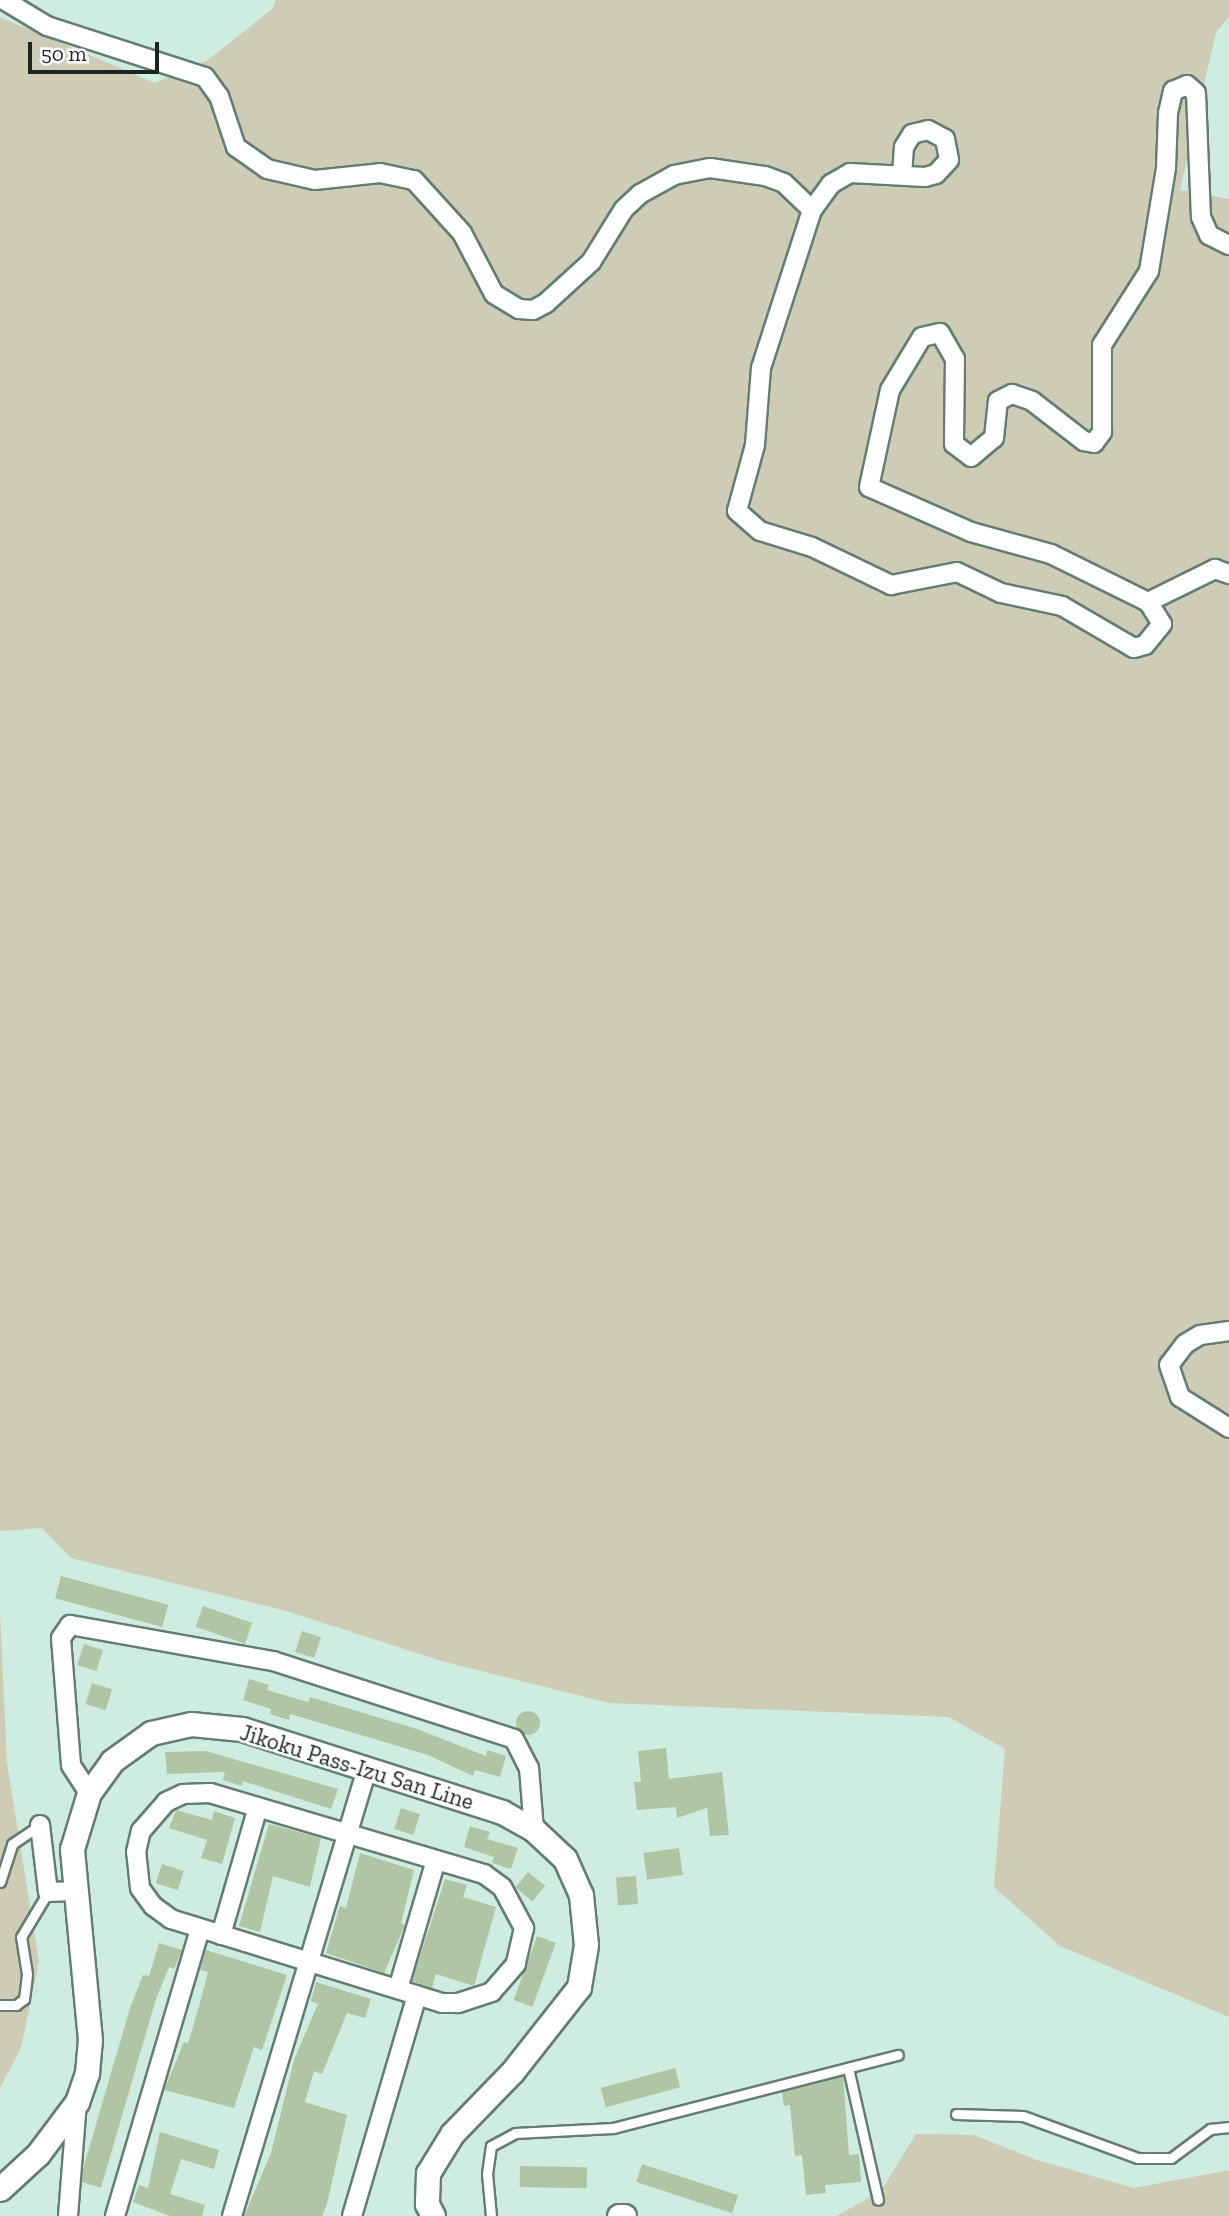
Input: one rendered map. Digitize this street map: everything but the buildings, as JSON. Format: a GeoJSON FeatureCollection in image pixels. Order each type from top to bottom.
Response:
{"type":"FeatureCollection","features":[{"type":"Feature","properties":{"kind":"main road","name":"Jikoku Pass-Izu San Line"},"geometry":{"type":"LineString","coordinates":[[0,2189],[38,2154],[77,2102],[87,2073],[90,2040],[73,1891],[75,1828],[89,1793],[112,1761],[151,1733],[191,1724],[242,1729],[366,1771],[502,1812],[534,1830],[565,1859],[581,1895],[586,1945],[579,1987],[521,2062],[453,2134],[434,2163],[428,2173],[427,2194],[433,2216]]}},
{"type":"Feature","properties":{"kind":"street"},"geometry":{"type":"LineString","coordinates":[[4,0],[47,26],[205,77],[219,96],[236,147],[267,169],[315,180],[380,173],[414,180],[462,233],[494,294],[519,309],[533,310],[546,303],[591,261],[624,209],[640,194],[674,175],[710,168],[765,176],[784,183],[811,210]]}},
{"type":"Feature","properties":{"kind":"street"},"geometry":{"type":"LineString","coordinates":[[902,175],[850,173],[831,184],[811,210],[761,368],[755,445],[737,511],[745,521],[760,531],[849,562],[891,584],[957,572],[1001,593],[1044,599],[1080,613],[1134,648],[1145,645],[1162,624],[1148,602],[1051,554],[971,532],[869,487],[888,402],[922,337],[940,333],[956,359],[954,444],[971,457],[994,438],[998,401],[1012,394],[1032,401],[1084,442],[1094,443],[1102,432],[1102,345],[1149,271],[1166,168],[1168,113],[1173,91],[1187,85],[1196,93],[1201,218],[1209,235],[1229,245]]}},
{"type":"Feature","properties":{"kind":"street"},"geometry":{"type":"LineString","coordinates":[[1148,602],[1215,569],[1229,574]]}},
{"type":"Feature","properties":{"kind":"street"},"geometry":{"type":"LineString","coordinates":[[1229,1331],[1200,1335],[1185,1343],[1169,1364],[1180,1397],[1229,1428]]}},
{"type":"Feature","properties":{"kind":"street"},"geometry":{"type":"LineString","coordinates":[[89,1793],[71,1765],[61,1638],[70,1625],[273,1661],[514,1740],[529,1768],[534,1830]]}},
{"type":"Feature","properties":{"kind":"street"},"geometry":{"type":"LineString","coordinates":[[232,2216],[366,1771]]}},
{"type":"Feature","properties":{"kind":"street"},"geometry":{"type":"LineString","coordinates":[[210,1793],[258,1807],[484,1874],[502,1887],[524,1928],[522,1946],[506,1980],[492,1992],[458,2003],[418,1995],[171,1919],[153,1906],[140,1888],[136,1852],[141,1831],[153,1814],[183,1794],[210,1793]]}},
{"type":"Feature","properties":{"kind":"street"},"geometry":{"type":"LineString","coordinates":[[221,1935],[258,1807]]}},
{"type":"Feature","properties":{"kind":"street"},"geometry":{"type":"LineString","coordinates":[[40,1825],[48,1892],[73,1891]]}},
{"type":"Feature","properties":{"kind":"street"},"geometry":{"type":"LineString","coordinates":[[398,1989],[436,1860]]}},
{"type":"Feature","properties":{"kind":"street"},"geometry":{"type":"LineString","coordinates":[[115,2216],[200,1928]]}},
{"type":"Feature","properties":{"kind":"street"},"geometry":{"type":"LineString","coordinates":[[352,2216],[418,1995]]}},
{"type":"Feature","properties":{"kind":"street"},"geometry":{"type":"LineString","coordinates":[[68,2216],[77,2102]]}},
{"type":"Feature","properties":{"kind":"lane"},"geometry":{"type":"LineString","coordinates":[[0,1882],[12,1844],[40,1825]]}},
{"type":"Feature","properties":{"kind":"lane"},"geometry":{"type":"LineString","coordinates":[[0,2005],[16,2005],[24,1999],[27,1974],[21,1937],[48,1892]]}},
{"type":"Feature","properties":{"kind":"lane"},"geometry":{"type":"LineString","coordinates":[[491,2216],[487,2174],[491,2146],[515,2133],[613,2128],[898,2055]]}},
{"type":"Feature","properties":{"kind":"lane"},"geometry":{"type":"LineString","coordinates":[[848,2068],[878,2200]]}},
{"type":"Feature","properties":{"kind":"lane"},"geometry":{"type":"LineString","coordinates":[[956,2114],[1023,2116],[1138,2158],[1171,2158],[1210,2129],[1229,2127]]}},
{"type":"Feature","properties":{"kind":"shaded area"},"geometry":{"type":"Polygon","coordinates":[[[276,0],[1229,0],[1229,17],[1216,32],[1180,190],[1229,199],[1229,2017],[1060,1946],[994,1887],[1005,1749],[949,1717],[609,1703],[441,1661],[290,1612],[71,1558],[42,1528],[0,1531],[0,17],[155,83],[208,60],[272,9],[276,0]]]}},
{"type":"Feature","properties":{"kind":"shaded area"},"geometry":{"type":"Polygon","coordinates":[[[0,1611],[7,1763],[39,1962],[21,2048],[0,2088],[0,1611]]]}},
{"type":"Feature","properties":{"kind":"shaded area"},"geometry":{"type":"Polygon","coordinates":[[[916,2134],[974,2135],[1037,2160],[1134,2188],[1229,2170],[1229,2216],[836,2216],[881,2191],[916,2134]]]}}]}
